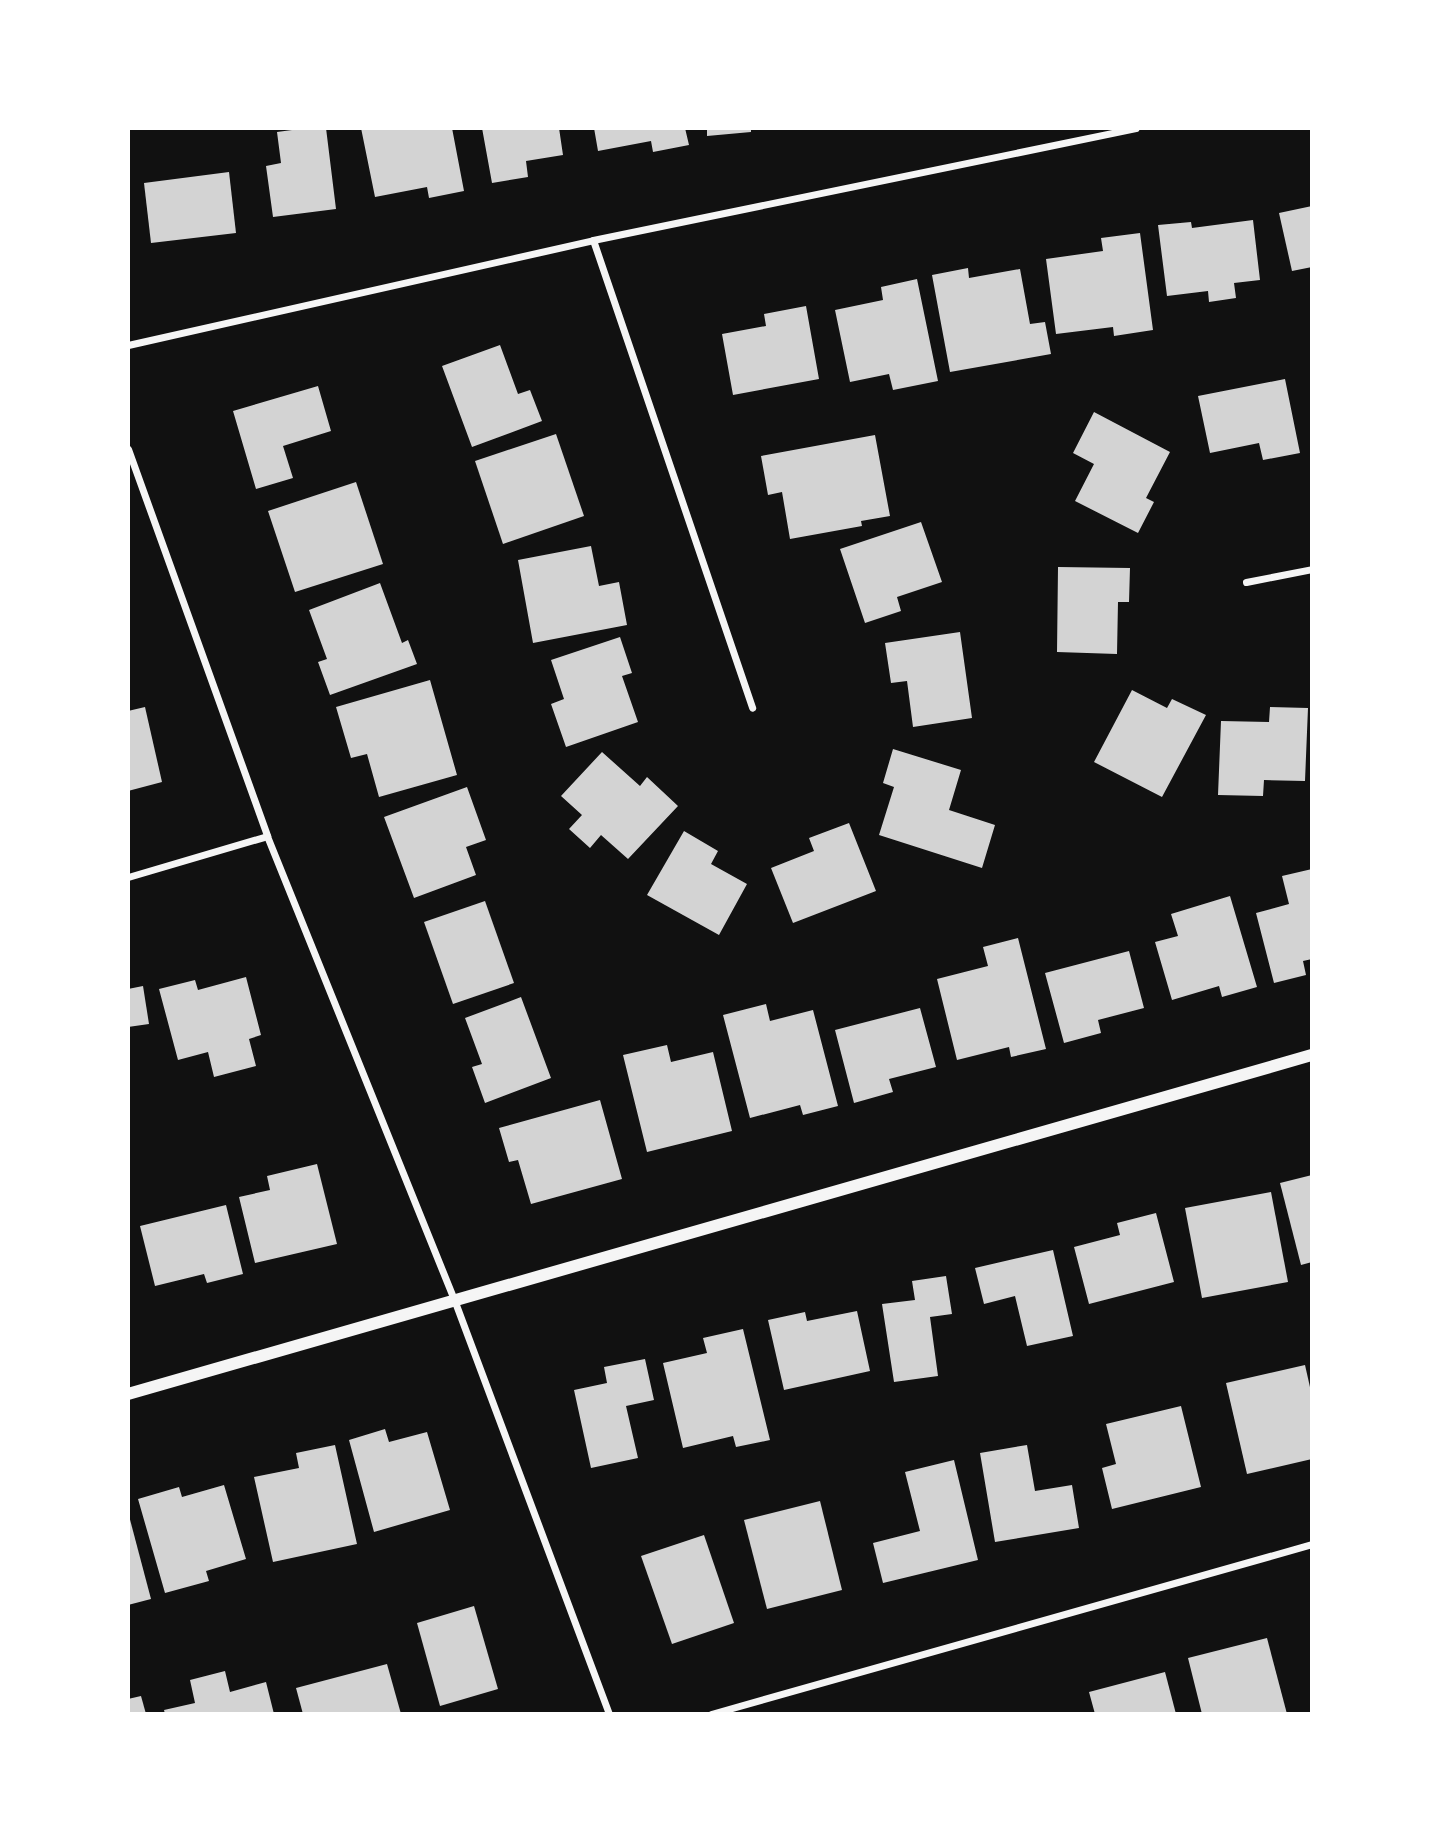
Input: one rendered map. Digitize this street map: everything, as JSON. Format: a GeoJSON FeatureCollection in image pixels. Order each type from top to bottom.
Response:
{"type":"FeatureCollection","features":[{"type":"Feature","properties":{"kind":"street"},"geometry":{"type":"LineString","coordinates":[[128,345],[593,240],[1136,128]]}},
{"type":"Feature","properties":{"kind":"street"},"geometry":{"type":"LineString","coordinates":[[593,240],[752,708]]}},
{"type":"Feature","properties":{"kind":"street"},"geometry":{"type":"LineString","coordinates":[[128,449],[267,835],[455,1302],[609,1714]]}},
{"type":"Feature","properties":{"kind":"street"},"geometry":{"type":"LineString","coordinates":[[1246,582],[1312,569]]}},
{"type":"Feature","properties":{"kind":"street"},"geometry":{"type":"LineString","coordinates":[[128,877],[267,835]]}},
{"type":"Feature","properties":{"kind":"street"},"geometry":{"type":"LineString","coordinates":[[128,1395],[1312,1055]]}},
{"type":"Feature","properties":{"kind":"street"},"geometry":{"type":"LineString","coordinates":[[711,1714],[1312,1544]]}},
{"type":"Feature","properties":{"kind":"building"},"geometry":{"type":"Polygon","coordinates":[[[326,128],[336,209],[273,217],[266,166],[281,163],[277,132],[326,128]]]}},
{"type":"Feature","properties":{"kind":"building"},"geometry":{"type":"Polygon","coordinates":[[[361,128],[452,128],[464,191],[429,198],[427,187],[375,197],[361,128]]]}},
{"type":"Feature","properties":{"kind":"building"},"geometry":{"type":"Polygon","coordinates":[[[482,128],[559,128],[563,155],[526,161],[528,177],[492,183],[482,128]]]}},
{"type":"Feature","properties":{"kind":"building"},"geometry":{"type":"Polygon","coordinates":[[[594,128],[685,128],[689,145],[653,152],[651,141],[598,151],[594,128]]]}},
{"type":"Feature","properties":{"kind":"building"},"geometry":{"type":"Polygon","coordinates":[[[707,128],[751,128],[751,132],[707,136],[707,128]]]}},
{"type":"Feature","properties":{"kind":"building"},"geometry":{"type":"Polygon","coordinates":[[[229,172],[236,233],[151,243],[144,183],[229,172]]]}},
{"type":"Feature","properties":{"kind":"building"},"geometry":{"type":"Polygon","coordinates":[[[1312,206],[1312,267],[1292,271],[1279,213],[1312,206]]]}},
{"type":"Feature","properties":{"kind":"building"},"geometry":{"type":"Polygon","coordinates":[[[1253,220],[1260,280],[1234,283],[1236,298],[1209,302],[1208,291],[1167,296],[1158,225],[1191,222],[1192,228],[1253,220]]]}},
{"type":"Feature","properties":{"kind":"building"},"geometry":{"type":"Polygon","coordinates":[[[1140,233],[1153,330],[1114,336],[1113,327],[1056,334],[1046,259],[1103,251],[1101,238],[1140,233]]]}},
{"type":"Feature","properties":{"kind":"building"},"geometry":{"type":"Polygon","coordinates":[[[968,268],[969,278],[1020,269],[1030,324],[1045,322],[1051,354],[950,372],[932,275],[968,268]]]}},
{"type":"Feature","properties":{"kind":"building"},"geometry":{"type":"Polygon","coordinates":[[[917,279],[938,381],[893,390],[889,374],[850,382],[835,310],[883,300],[881,287],[917,279]]]}},
{"type":"Feature","properties":{"kind":"building"},"geometry":{"type":"Polygon","coordinates":[[[806,306],[819,379],[733,395],[722,334],[766,326],[764,314],[806,306]]]}},
{"type":"Feature","properties":{"kind":"building"},"geometry":{"type":"Polygon","coordinates":[[[500,345],[518,394],[530,390],[542,421],[472,447],[442,366],[500,345]]]}},
{"type":"Feature","properties":{"kind":"building"},"geometry":{"type":"Polygon","coordinates":[[[1285,379],[1300,453],[1263,460],[1259,443],[1210,453],[1198,396],[1285,379]]]}},
{"type":"Feature","properties":{"kind":"building"},"geometry":{"type":"Polygon","coordinates":[[[318,386],[331,431],[283,446],[293,478],[256,489],[233,411],[318,386]]]}},
{"type":"Feature","properties":{"kind":"building"},"geometry":{"type":"Polygon","coordinates":[[[1094,412],[1170,452],[1146,498],[1154,502],[1138,533],[1075,501],[1094,464],[1073,453],[1094,412]]]}},
{"type":"Feature","properties":{"kind":"building"},"geometry":{"type":"Polygon","coordinates":[[[556,434],[584,516],[503,544],[475,461],[556,434]]]}},
{"type":"Feature","properties":{"kind":"building"},"geometry":{"type":"Polygon","coordinates":[[[875,435],[890,516],[861,521],[862,526],[790,539],[782,492],[768,495],[761,456],[875,435]]]}},
{"type":"Feature","properties":{"kind":"building"},"geometry":{"type":"Polygon","coordinates":[[[356,482],[383,564],[295,592],[268,511],[356,482]]]}},
{"type":"Feature","properties":{"kind":"building"},"geometry":{"type":"Polygon","coordinates":[[[921,522],[942,582],[897,597],[901,611],[865,623],[840,549],[921,522]]]}},
{"type":"Feature","properties":{"kind":"building"},"geometry":{"type":"Polygon","coordinates":[[[591,546],[599,586],[619,582],[627,625],[533,643],[518,560],[591,546]]]}},
{"type":"Feature","properties":{"kind":"building"},"geometry":{"type":"Polygon","coordinates":[[[1058,567],[1130,568],[1129,602],[1118,602],[1117,654],[1057,652],[1058,567]]]}},
{"type":"Feature","properties":{"kind":"building"},"geometry":{"type":"Polygon","coordinates":[[[380,583],[402,643],[408,640],[417,664],[330,695],[318,662],[327,659],[309,610],[380,583]]]}},
{"type":"Feature","properties":{"kind":"building"},"geometry":{"type":"Polygon","coordinates":[[[960,632],[972,718],[913,727],[907,681],[891,683],[885,643],[960,632]]]}},
{"type":"Feature","properties":{"kind":"building"},"geometry":{"type":"Polygon","coordinates":[[[620,637],[632,673],[622,676],[638,722],[566,747],[551,704],[564,699],[551,660],[620,637]]]}},
{"type":"Feature","properties":{"kind":"building"},"geometry":{"type":"Polygon","coordinates":[[[430,680],[457,775],[379,797],[367,754],[351,758],[336,707],[430,680]]]}},
{"type":"Feature","properties":{"kind":"building"},"geometry":{"type":"Polygon","coordinates":[[[1132,690],[1167,708],[1172,699],[1206,715],[1162,797],[1094,762],[1132,690]]]}},
{"type":"Feature","properties":{"kind":"building"},"geometry":{"type":"Polygon","coordinates":[[[145,707],[162,782],[128,791],[128,711],[145,707]]]}},
{"type":"Feature","properties":{"kind":"building"},"geometry":{"type":"Polygon","coordinates":[[[1270,707],[1308,708],[1305,781],[1264,780],[1263,796],[1218,795],[1221,721],[1269,722],[1270,707]]]}},
{"type":"Feature","properties":{"kind":"building"},"geometry":{"type":"Polygon","coordinates":[[[893,749],[961,770],[949,810],[995,825],[982,868],[879,835],[894,787],[883,783],[893,749]]]}},
{"type":"Feature","properties":{"kind":"building"},"geometry":{"type":"Polygon","coordinates":[[[602,752],[640,786],[647,777],[678,806],[628,859],[601,835],[590,848],[569,829],[582,815],[561,796],[602,752]]]}},
{"type":"Feature","properties":{"kind":"building"},"geometry":{"type":"Polygon","coordinates":[[[467,787],[486,840],[466,847],[476,875],[414,898],[384,817],[467,787]]]}},
{"type":"Feature","properties":{"kind":"building"},"geometry":{"type":"Polygon","coordinates":[[[849,823],[876,891],[793,923],[771,868],[814,851],[809,838],[849,823]]]}},
{"type":"Feature","properties":{"kind":"building"},"geometry":{"type":"Polygon","coordinates":[[[684,831],[718,851],[711,864],[747,884],[719,935],[647,895],[684,831]]]}},
{"type":"Feature","properties":{"kind":"building"},"geometry":{"type":"Polygon","coordinates":[[[1312,869],[1312,959],[1303,961],[1306,975],[1274,983],[1256,913],[1289,904],[1282,876],[1312,869]]]}},
{"type":"Feature","properties":{"kind":"building"},"geometry":{"type":"Polygon","coordinates":[[[1230,896],[1257,987],[1222,997],[1219,986],[1172,1000],[1155,942],[1178,936],[1171,914],[1230,896]]]}},
{"type":"Feature","properties":{"kind":"building"},"geometry":{"type":"Polygon","coordinates":[[[485,901],[514,983],[453,1004],[424,922],[485,901]]]}},
{"type":"Feature","properties":{"kind":"building"},"geometry":{"type":"Polygon","coordinates":[[[1018,938],[1046,1049],[1011,1057],[1009,1047],[957,1060],[937,979],[988,966],[983,947],[1018,938]]]}},
{"type":"Feature","properties":{"kind":"building"},"geometry":{"type":"Polygon","coordinates":[[[1129,951],[1144,1008],[1098,1020],[1101,1033],[1064,1043],[1045,973],[1129,951]]]}},
{"type":"Feature","properties":{"kind":"building"},"geometry":{"type":"Polygon","coordinates":[[[246,977],[261,1035],[249,1039],[256,1066],[214,1077],[208,1052],[178,1060],[159,989],[195,980],[198,990],[246,977]]]}},
{"type":"Feature","properties":{"kind":"building"},"geometry":{"type":"Polygon","coordinates":[[[143,986],[149,1024],[128,1027],[128,989],[143,986]]]}},
{"type":"Feature","properties":{"kind":"building"},"geometry":{"type":"Polygon","coordinates":[[[521,997],[551,1078],[485,1103],[472,1067],[482,1064],[465,1018],[521,997]]]}},
{"type":"Feature","properties":{"kind":"building"},"geometry":{"type":"Polygon","coordinates":[[[766,1004],[770,1021],[813,1010],[838,1106],[803,1115],[800,1105],[750,1118],[723,1015],[766,1004]]]}},
{"type":"Feature","properties":{"kind":"building"},"geometry":{"type":"Polygon","coordinates":[[[920,1008],[936,1067],[889,1079],[893,1092],[854,1103],[835,1030],[920,1008]]]}},
{"type":"Feature","properties":{"kind":"building"},"geometry":{"type":"Polygon","coordinates":[[[667,1045],[671,1062],[713,1052],[732,1131],[647,1152],[623,1055],[667,1045]]]}},
{"type":"Feature","properties":{"kind":"building"},"geometry":{"type":"Polygon","coordinates":[[[600,1100],[622,1179],[531,1204],[518,1160],[509,1162],[499,1128],[600,1100]]]}},
{"type":"Feature","properties":{"kind":"building"},"geometry":{"type":"Polygon","coordinates":[[[317,1164],[337,1244],[255,1263],[239,1197],[270,1190],[267,1176],[317,1164]]]}},
{"type":"Feature","properties":{"kind":"building"},"geometry":{"type":"Polygon","coordinates":[[[1312,1175],[1312,1262],[1301,1265],[1280,1183],[1312,1175]]]}},
{"type":"Feature","properties":{"kind":"building"},"geometry":{"type":"Polygon","coordinates":[[[1271,1192],[1288,1282],[1202,1298],[1185,1208],[1271,1192]]]}},
{"type":"Feature","properties":{"kind":"building"},"geometry":{"type":"Polygon","coordinates":[[[226,1205],[243,1274],[207,1283],[204,1274],[155,1286],[140,1226],[226,1205]]]}},
{"type":"Feature","properties":{"kind":"building"},"geometry":{"type":"Polygon","coordinates":[[[1156,1213],[1174,1282],[1089,1304],[1074,1247],[1120,1235],[1117,1223],[1156,1213]]]}},
{"type":"Feature","properties":{"kind":"building"},"geometry":{"type":"Polygon","coordinates":[[[1053,1250],[1073,1336],[1027,1346],[1015,1296],[984,1304],[975,1268],[1053,1250]]]}},
{"type":"Feature","properties":{"kind":"building"},"geometry":{"type":"Polygon","coordinates":[[[946,1276],[952,1314],[930,1317],[938,1376],[894,1382],[882,1304],[915,1300],[912,1281],[946,1276]]]}},
{"type":"Feature","properties":{"kind":"building"},"geometry":{"type":"Polygon","coordinates":[[[857,1311],[870,1371],[784,1390],[768,1320],[805,1312],[807,1321],[857,1311]]]}},
{"type":"Feature","properties":{"kind":"building"},"geometry":{"type":"Polygon","coordinates":[[[743,1329],[770,1440],[736,1447],[733,1436],[683,1448],[663,1363],[707,1353],[703,1338],[743,1329]]]}},
{"type":"Feature","properties":{"kind":"building"},"geometry":{"type":"Polygon","coordinates":[[[645,1359],[654,1400],[626,1406],[638,1458],[591,1468],[574,1390],[607,1383],[604,1367],[645,1359]]]}},
{"type":"Feature","properties":{"kind":"building"},"geometry":{"type":"Polygon","coordinates":[[[1305,1365],[1312,1396],[1312,1459],[1247,1474],[1226,1383],[1305,1365]]]}},
{"type":"Feature","properties":{"kind":"building"},"geometry":{"type":"Polygon","coordinates":[[[1181,1406],[1201,1487],[1112,1509],[1102,1468],[1116,1464],[1106,1424],[1181,1406]]]}},
{"type":"Feature","properties":{"kind":"building"},"geometry":{"type":"Polygon","coordinates":[[[385,1429],[389,1442],[427,1432],[450,1510],[374,1532],[349,1440],[385,1429]]]}},
{"type":"Feature","properties":{"kind":"building"},"geometry":{"type":"Polygon","coordinates":[[[335,1445],[357,1544],[273,1562],[254,1477],[299,1468],[296,1453],[335,1445]]]}},
{"type":"Feature","properties":{"kind":"building"},"geometry":{"type":"Polygon","coordinates":[[[1027,1445],[1035,1491],[1072,1485],[1079,1528],[995,1542],[980,1453],[1027,1445]]]}},
{"type":"Feature","properties":{"kind":"building"},"geometry":{"type":"Polygon","coordinates":[[[954,1460],[978,1560],[883,1583],[873,1543],[920,1531],[905,1472],[954,1460]]]}},
{"type":"Feature","properties":{"kind":"building"},"geometry":{"type":"Polygon","coordinates":[[[224,1485],[246,1559],[206,1571],[209,1581],[165,1593],[138,1499],[179,1487],[182,1497],[224,1485]]]}},
{"type":"Feature","properties":{"kind":"building"},"geometry":{"type":"Polygon","coordinates":[[[820,1501],[842,1590],[767,1609],[744,1520],[820,1501]]]}},
{"type":"Feature","properties":{"kind":"building"},"geometry":{"type":"Polygon","coordinates":[[[128,1512],[151,1599],[128,1605],[128,1512]]]}},
{"type":"Feature","properties":{"kind":"building"},"geometry":{"type":"Polygon","coordinates":[[[704,1535],[734,1623],[672,1644],[641,1556],[704,1535]]]}},
{"type":"Feature","properties":{"kind":"building"},"geometry":{"type":"Polygon","coordinates":[[[474,1606],[498,1689],[440,1706],[417,1623],[474,1606]]]}},
{"type":"Feature","properties":{"kind":"building"},"geometry":{"type":"Polygon","coordinates":[[[1267,1638],[1287,1714],[1202,1714],[1188,1658],[1267,1638]]]}},
{"type":"Feature","properties":{"kind":"building"},"geometry":{"type":"Polygon","coordinates":[[[387,1664],[401,1714],[303,1714],[296,1688],[387,1664]]]}},
{"type":"Feature","properties":{"kind":"building"},"geometry":{"type":"Polygon","coordinates":[[[225,1671],[230,1692],[266,1682],[274,1714],[165,1714],[164,1710],[195,1703],[190,1680],[225,1671]]]}},
{"type":"Feature","properties":{"kind":"building"},"geometry":{"type":"Polygon","coordinates":[[[1165,1672],[1176,1714],[1095,1714],[1089,1692],[1165,1672]]]}},
{"type":"Feature","properties":{"kind":"building"},"geometry":{"type":"Polygon","coordinates":[[[141,1696],[146,1714],[128,1714],[128,1699],[141,1696]]]}}]}
